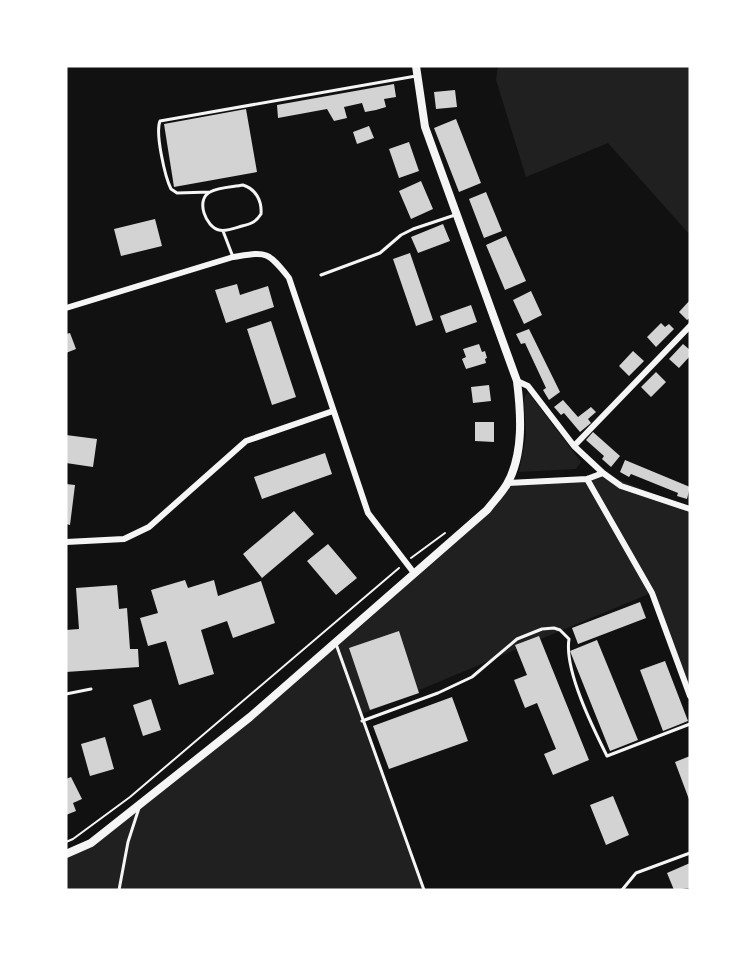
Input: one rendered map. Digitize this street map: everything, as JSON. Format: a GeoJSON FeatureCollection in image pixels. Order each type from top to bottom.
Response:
{"type":"FeatureCollection","features":[{"type":"Feature","properties":{"kind":"street"},"geometry":{"type":"LineString","coordinates":[[66,854],[91,843],[250,717],[487,510],[508,483],[519,438],[517,381],[425,127],[417,71]]}},
{"type":"Feature","properties":{"kind":"street"},"geometry":{"type":"LineString","coordinates":[[66,308],[232,257],[261,253],[276,261],[289,278],[368,513],[414,573]]}},
{"type":"Feature","properties":{"kind":"street"},"geometry":{"type":"LineString","coordinates":[[574,446],[690,326]]}},
{"type":"Feature","properties":{"kind":"street"},"geometry":{"type":"LineString","coordinates":[[517,381],[528,386],[574,446],[603,473],[621,486],[690,509]]}},
{"type":"Feature","properties":{"kind":"street"},"geometry":{"type":"LineString","coordinates":[[66,542],[124,538],[148,527],[246,441],[333,411]]}},
{"type":"Feature","properties":{"kind":"street"},"geometry":{"type":"LineString","coordinates":[[508,483],[587,478],[603,473]]}},
{"type":"Feature","properties":{"kind":"street"},"geometry":{"type":"LineString","coordinates":[[587,478],[652,593],[690,696]]}},
{"type":"Feature","properties":{"kind":"lane"},"geometry":{"type":"LineString","coordinates":[[210,192],[203,204],[206,220],[212,227],[223,231],[255,222],[261,214],[257,195],[251,188],[243,185],[210,192],[177,193],[171,189],[159,134],[160,121],[417,71]]}},
{"type":"Feature","properties":{"kind":"lane"},"geometry":{"type":"LineString","coordinates":[[321,275],[380,253],[401,235],[413,229],[457,215]]}},
{"type":"Feature","properties":{"kind":"lane"},"geometry":{"type":"LineString","coordinates":[[223,231],[232,257]]}},
{"type":"Feature","properties":{"kind":"lane"},"geometry":{"type":"LineString","coordinates":[[362,721],[415,703],[464,681],[472,677],[517,639],[554,627],[569,639],[568,656],[588,717],[607,756],[690,724]]}},
{"type":"Feature","properties":{"kind":"lane"},"geometry":{"type":"LineString","coordinates":[[336,643],[424,890]]}},
{"type":"Feature","properties":{"kind":"lane"},"geometry":{"type":"LineString","coordinates":[[66,694],[91,689]]}},
{"type":"Feature","properties":{"kind":"lane"},"geometry":{"type":"LineString","coordinates":[[119,890],[128,842],[141,804]]}},
{"type":"Feature","properties":{"kind":"lane"},"geometry":{"type":"LineString","coordinates":[[622,890],[636,873],[690,853]]}},
{"type":"Feature","properties":{"kind":"path"},"geometry":{"type":"LineString","coordinates":[[66,842],[130,797],[405,562],[453,527]]}},
{"type":"Feature","properties":{"kind":"shaded area"},"geometry":{"type":"Polygon","coordinates":[[[498,66],[690,66],[690,235],[608,143],[526,177],[496,80],[498,66]]]}},
{"type":"Feature","properties":{"kind":"shaded area"},"geometry":{"type":"Polygon","coordinates":[[[528,392],[581,462],[576,469],[519,472],[526,436],[524,398],[528,392]]]}},
{"type":"Feature","properties":{"kind":"shaded area"},"geometry":{"type":"Polygon","coordinates":[[[603,473],[690,509],[690,696],[651,593],[362,714],[423,890],[66,890],[66,854],[91,843],[250,717],[487,510],[508,483],[587,479],[603,473]]]}},
{"type":"Feature","properties":{"kind":"building"},"geometry":{"type":"Polygon","coordinates":[[[394,84],[396,97],[384,99],[386,107],[376,110],[365,112],[362,103],[344,107],[347,118],[334,121],[327,109],[278,118],[277,105],[394,84]]]}},
{"type":"Feature","properties":{"kind":"building"},"geometry":{"type":"Polygon","coordinates":[[[455,90],[457,107],[436,109],[434,92],[455,90]]]}},
{"type":"Feature","properties":{"kind":"building"},"geometry":{"type":"Polygon","coordinates":[[[246,109],[257,172],[174,187],[164,124],[246,109]]]}},
{"type":"Feature","properties":{"kind":"building"},"geometry":{"type":"Polygon","coordinates":[[[456,119],[481,183],[459,192],[434,128],[456,119]]]}},
{"type":"Feature","properties":{"kind":"building"},"geometry":{"type":"Polygon","coordinates":[[[369,126],[374,138],[357,144],[353,132],[369,126]]]}},
{"type":"Feature","properties":{"kind":"building"},"geometry":{"type":"Polygon","coordinates":[[[409,142],[419,171],[399,178],[389,149],[409,142]]]}},
{"type":"Feature","properties":{"kind":"building"},"geometry":{"type":"Polygon","coordinates":[[[421,181],[433,209],[411,219],[399,191],[421,181]]]}},
{"type":"Feature","properties":{"kind":"building"},"geometry":{"type":"Polygon","coordinates":[[[486,192],[502,231],[484,238],[469,199],[486,192]]]}},
{"type":"Feature","properties":{"kind":"building"},"geometry":{"type":"Polygon","coordinates":[[[155,219],[162,246],[121,256],[114,229],[155,219]]]}},
{"type":"Feature","properties":{"kind":"building"},"geometry":{"type":"Polygon","coordinates":[[[443,224],[450,241],[418,253],[411,237],[443,224]]]}},
{"type":"Feature","properties":{"kind":"building"},"geometry":{"type":"Polygon","coordinates":[[[506,236],[526,281],[505,290],[486,245],[506,236]]]}},
{"type":"Feature","properties":{"kind":"building"},"geometry":{"type":"Polygon","coordinates":[[[410,253],[433,320],[416,326],[393,259],[410,253]]]}},
{"type":"Feature","properties":{"kind":"building"},"geometry":{"type":"Polygon","coordinates":[[[237,284],[240,295],[268,286],[274,307],[226,323],[215,290],[237,284]]]}},
{"type":"Feature","properties":{"kind":"building"},"geometry":{"type":"Polygon","coordinates":[[[531,291],[542,315],[524,324],[513,300],[531,291]]]}},
{"type":"Feature","properties":{"kind":"building"},"geometry":{"type":"Polygon","coordinates":[[[690,300],[690,318],[687,320],[679,312],[690,300]]]}},
{"type":"Feature","properties":{"kind":"building"},"geometry":{"type":"Polygon","coordinates":[[[471,305],[477,322],[446,333],[440,316],[471,305]]]}},
{"type":"Feature","properties":{"kind":"building"},"geometry":{"type":"Polygon","coordinates":[[[271,321],[296,397],[272,405],[247,329],[271,321]]]}},
{"type":"Feature","properties":{"kind":"building"},"geometry":{"type":"Polygon","coordinates":[[[661,323],[665,327],[669,324],[674,329],[656,347],[647,337],[661,323]]]}},
{"type":"Feature","properties":{"kind":"building"},"geometry":{"type":"Polygon","coordinates":[[[529,329],[560,392],[549,400],[543,390],[546,388],[525,343],[521,344],[516,334],[529,329]]]}},
{"type":"Feature","properties":{"kind":"building"},"geometry":{"type":"Polygon","coordinates":[[[70,333],[76,349],[66,353],[66,334],[70,333]]]}},
{"type":"Feature","properties":{"kind":"building"},"geometry":{"type":"Polygon","coordinates":[[[479,344],[482,352],[485,351],[486,363],[466,369],[462,359],[466,357],[463,349],[479,344]]]}},
{"type":"Feature","properties":{"kind":"building"},"geometry":{"type":"Polygon","coordinates":[[[683,344],[690,350],[690,356],[679,368],[669,359],[683,344]]]}},
{"type":"Feature","properties":{"kind":"building"},"geometry":{"type":"Polygon","coordinates":[[[633,351],[644,361],[629,376],[619,366],[633,351]]]}},
{"type":"Feature","properties":{"kind":"building"},"geometry":{"type":"Polygon","coordinates":[[[656,372],[666,382],[651,397],[641,387],[656,372]]]}},
{"type":"Feature","properties":{"kind":"building"},"geometry":{"type":"Polygon","coordinates":[[[489,385],[491,401],[473,403],[471,387],[489,385]]]}},
{"type":"Feature","properties":{"kind":"building"},"geometry":{"type":"Polygon","coordinates":[[[563,400],[578,417],[591,407],[596,412],[588,419],[591,423],[580,432],[564,413],[561,415],[554,407],[563,400]]]}},
{"type":"Feature","properties":{"kind":"building"},"geometry":{"type":"Polygon","coordinates":[[[475,422],[494,422],[494,442],[475,441],[475,422]]]}},
{"type":"Feature","properties":{"kind":"building"},"geometry":{"type":"Polygon","coordinates":[[[593,432],[620,456],[611,467],[602,459],[604,456],[586,440],[593,432]]]}},
{"type":"Feature","properties":{"kind":"building"},"geometry":{"type":"Polygon","coordinates":[[[66,435],[97,439],[93,467],[66,463],[66,435]]]}},
{"type":"Feature","properties":{"kind":"building"},"geometry":{"type":"Polygon","coordinates":[[[325,453],[332,474],[262,499],[254,477],[325,453]]]}},
{"type":"Feature","properties":{"kind":"building"},"geometry":{"type":"Polygon","coordinates":[[[625,460],[690,487],[687,499],[677,496],[678,493],[631,474],[629,477],[620,472],[625,460]]]}},
{"type":"Feature","properties":{"kind":"building"},"geometry":{"type":"Polygon","coordinates":[[[66,484],[75,485],[70,525],[66,524],[66,484]]]}},
{"type":"Feature","properties":{"kind":"building"},"geometry":{"type":"Polygon","coordinates":[[[294,511],[314,534],[262,578],[243,554],[294,511]]]}},
{"type":"Feature","properties":{"kind":"building"},"geometry":{"type":"Polygon","coordinates":[[[328,544],[357,578],[336,595],[307,561],[328,544]]]}},
{"type":"Feature","properties":{"kind":"building"},"geometry":{"type":"Polygon","coordinates":[[[185,580],[188,588],[214,580],[218,596],[261,581],[275,623],[233,638],[227,621],[201,630],[214,674],[179,685],[166,641],[148,646],[140,618],[158,613],[151,590],[185,580]]]}},
{"type":"Feature","properties":{"kind":"building"},"geometry":{"type":"Polygon","coordinates":[[[117,585],[119,609],[127,608],[130,649],[138,649],[139,667],[66,672],[66,630],[79,629],[76,588],[117,585]]]}},
{"type":"Feature","properties":{"kind":"building"},"geometry":{"type":"Polygon","coordinates":[[[640,602],[646,618],[578,644],[572,628],[640,602]]]}},
{"type":"Feature","properties":{"kind":"building"},"geometry":{"type":"Polygon","coordinates":[[[399,631],[419,693],[370,710],[349,648],[399,631]]]}},
{"type":"Feature","properties":{"kind":"building"},"geometry":{"type":"Polygon","coordinates":[[[539,636],[589,760],[553,775],[544,754],[556,749],[537,703],[525,708],[514,680],[527,675],[515,645],[539,636]]]}},
{"type":"Feature","properties":{"kind":"building"},"geometry":{"type":"Polygon","coordinates":[[[597,640],[638,740],[610,751],[570,651],[597,640]]]}},
{"type":"Feature","properties":{"kind":"building"},"geometry":{"type":"Polygon","coordinates":[[[665,661],[688,721],[663,731],[640,670],[665,661]]]}},
{"type":"Feature","properties":{"kind":"building"},"geometry":{"type":"Polygon","coordinates":[[[452,697],[468,741],[389,769],[373,726],[452,697]]]}},
{"type":"Feature","properties":{"kind":"building"},"geometry":{"type":"Polygon","coordinates":[[[151,699],[161,730],[143,736],[133,705],[151,699]]]}},
{"type":"Feature","properties":{"kind":"building"},"geometry":{"type":"Polygon","coordinates":[[[105,737],[114,769],[90,776],[81,744],[105,737]]]}},
{"type":"Feature","properties":{"kind":"building"},"geometry":{"type":"Polygon","coordinates":[[[690,756],[690,802],[675,762],[690,756]]]}},
{"type":"Feature","properties":{"kind":"building"},"geometry":{"type":"Polygon","coordinates":[[[71,777],[82,799],[73,803],[76,811],[66,815],[66,779],[71,777]]]}},
{"type":"Feature","properties":{"kind":"building"},"geometry":{"type":"Polygon","coordinates":[[[613,796],[629,835],[606,845],[590,805],[613,796]]]}},
{"type":"Feature","properties":{"kind":"building"},"geometry":{"type":"Polygon","coordinates":[[[690,863],[690,888],[674,890],[667,873],[690,863]]]}}]}
